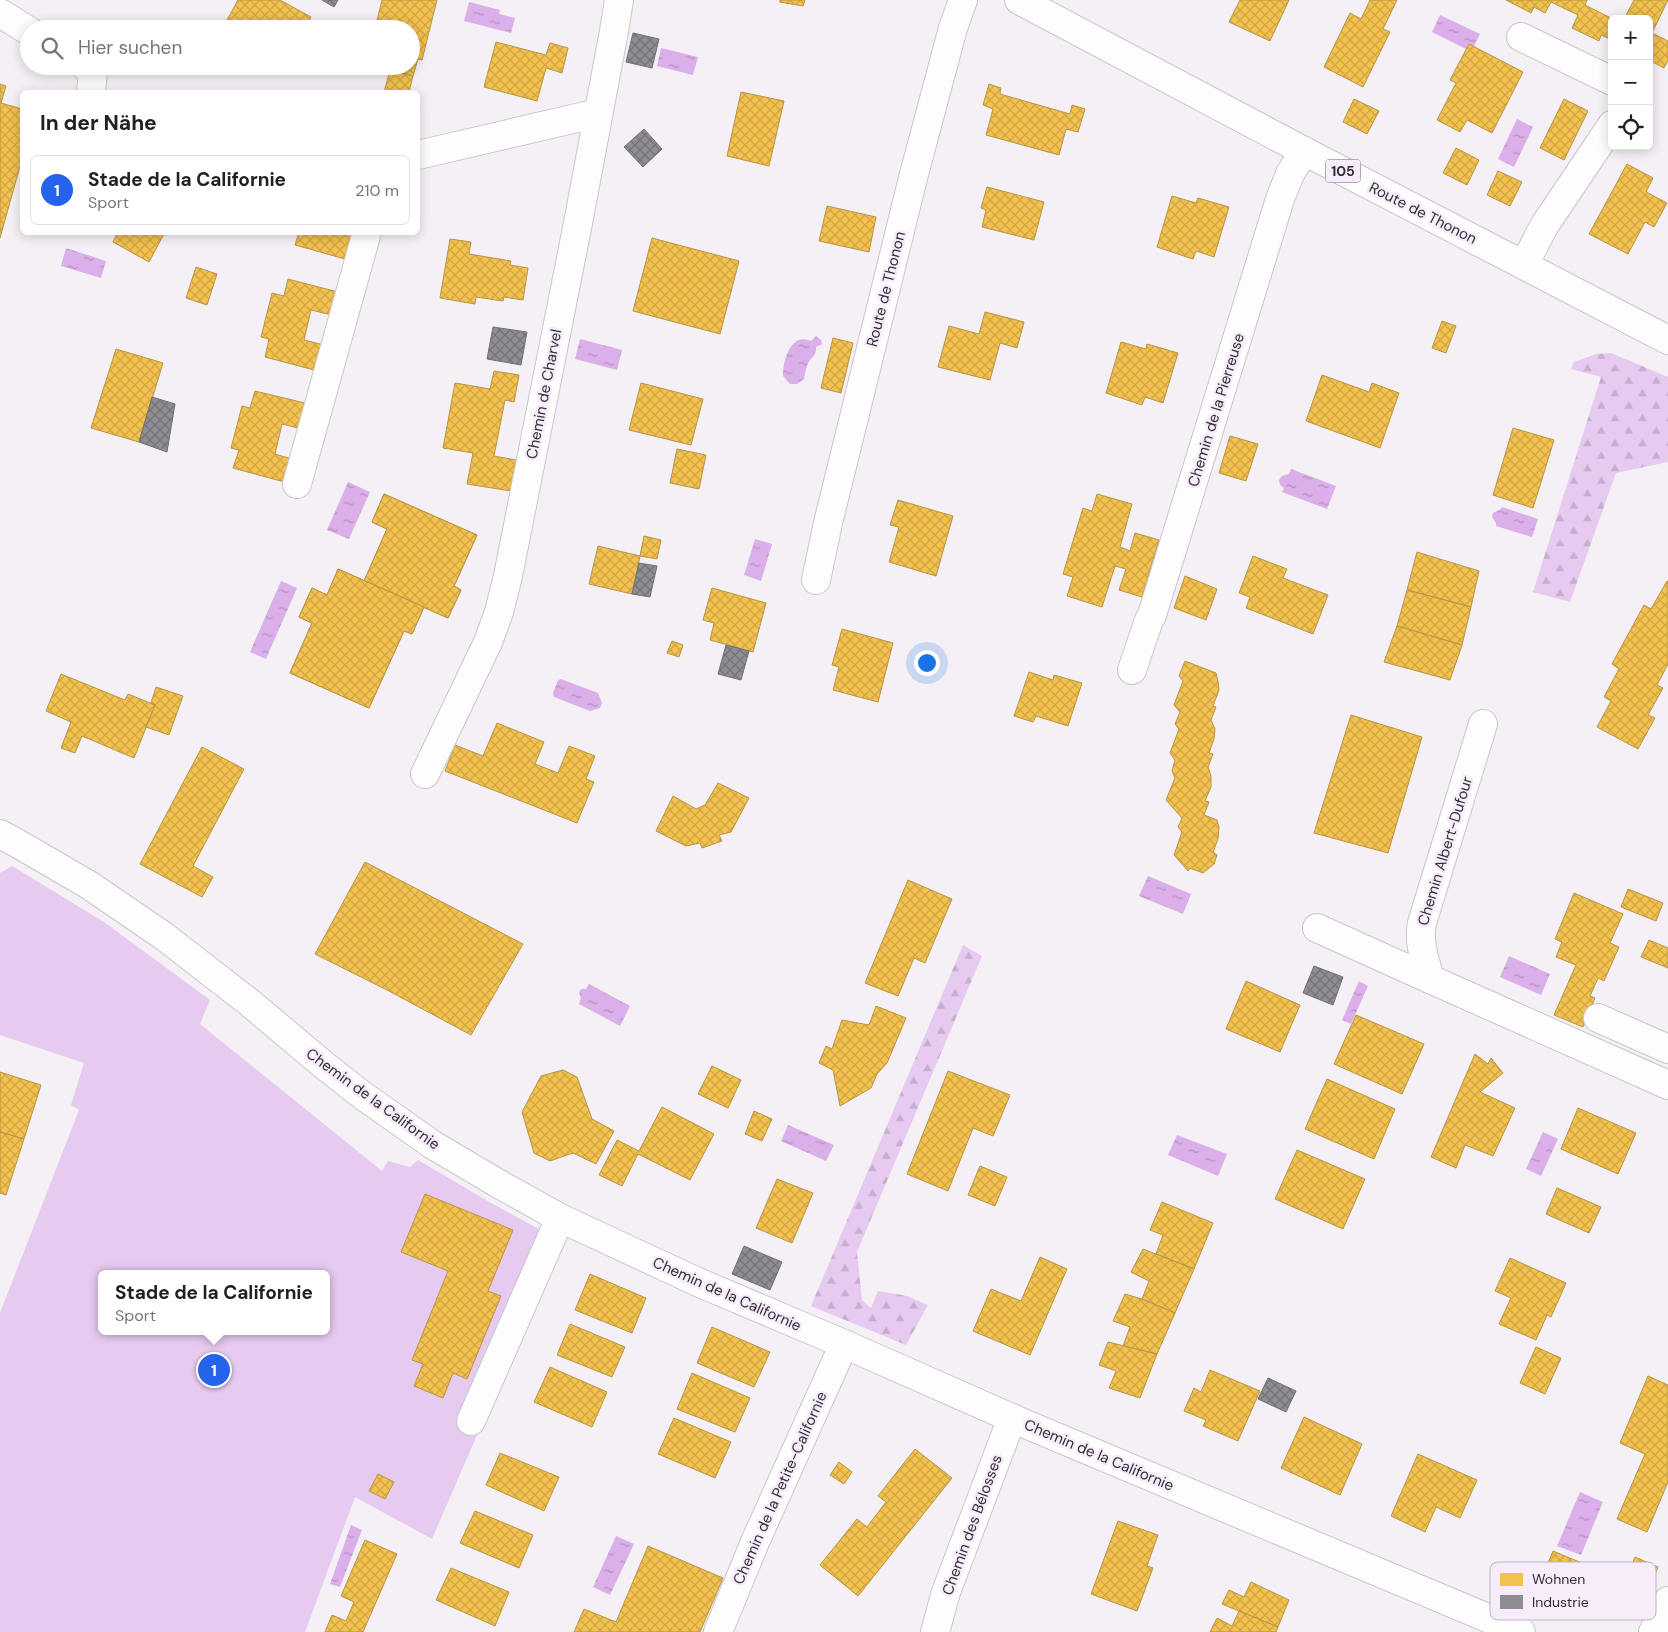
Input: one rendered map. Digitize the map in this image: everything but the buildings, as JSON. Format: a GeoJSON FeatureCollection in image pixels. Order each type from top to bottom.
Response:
{"type":"FeatureCollection","features":[{"type":"Feature","properties":{"kind":"street","name":"Chemin de Charvel"},"geometry":{"type":"LineString","coordinates":[[425,774],[488,642],[499,612],[508,576],[578,223],[619,0]]}},
{"type":"Feature","properties":{"kind":"street","name":"Route de Thonon"},"geometry":{"type":"LineString","coordinates":[[816,580],[913,178],[953,28],[963,0]]}},
{"type":"Feature","properties":{"kind":"street","name":"Route de Thonon"},"geometry":{"type":"LineString","coordinates":[[1019,0],[1668,340]]}},
{"type":"Feature","properties":{"kind":"street"},"geometry":{"type":"LineString","coordinates":[[7,10],[20,22]]}},
{"type":"Feature","properties":{"kind":"street"},"geometry":{"type":"LineString","coordinates":[[1521,37],[1608,80]]}},
{"type":"Feature","properties":{"kind":"street"},"geometry":{"type":"LineString","coordinates":[[91,90],[93,75]]}},
{"type":"Feature","properties":{"kind":"street"},"geometry":{"type":"LineString","coordinates":[[420,155],[598,113]]}},
{"type":"Feature","properties":{"kind":"street"},"geometry":{"type":"LineString","coordinates":[[1524,265],[1544,226],[1608,131]]}},
{"type":"Feature","properties":{"kind":"street","name":"Chemin de la Pierreuse"},"geometry":{"type":"LineString","coordinates":[[1132,670],[1152,615],[1280,200],[1290,174],[1304,151]]}},
{"type":"Feature","properties":{"kind":"street"},"geometry":{"type":"LineString","coordinates":[[297,484],[366,235]]}},
{"type":"Feature","properties":{"kind":"street","name":"Chemin Albert-Dufour"},"geometry":{"type":"LineString","coordinates":[[1430,979],[1422,950],[1420,934],[1484,724]]}},
{"type":"Feature","properties":{"kind":"street","name":"Chemin de la Californie"},"geometry":{"type":"LineString","coordinates":[[0,834],[89,885],[165,938],[250,1003],[347,1083],[433,1144],[463,1164],[560,1218],[700,1283],[1012,1418],[1490,1619]]}},
{"type":"Feature","properties":{"kind":"street"},"geometry":{"type":"LineString","coordinates":[[1317,928],[1668,1085]]}},
{"type":"Feature","properties":{"kind":"street"},"geometry":{"type":"LineString","coordinates":[[1598,1018],[1668,1049]]}},
{"type":"Feature","properties":{"kind":"street"},"geometry":{"type":"LineString","coordinates":[[471,1421],[560,1218]]}},
{"type":"Feature","properties":{"kind":"street","name":"Chemin de la Petite-Californie"},"geometry":{"type":"LineString","coordinates":[[718,1632],[755,1542],[844,1344]]}},
{"type":"Feature","properties":{"kind":"street","name":"Chemin des Bélosses"},"geometry":{"type":"LineString","coordinates":[[935,1632],[946,1592],[1012,1418]]}},
{"type":"Feature","properties":{"kind":"street"},"geometry":{"type":"LineString","coordinates":[[1653,1632],[1668,1601]]}},
{"type":"Feature","properties":{"kind":"street","name":"Chemin de la Californie"},"geometry":{"type":"LineString","coordinates":[[1493,1620],[1522,1632]]}},
{"type":"Feature","properties":{"kind":"green space"},"geometry":{"type":"Polygon","coordinates":[[[1611,353],[1668,377],[1668,462],[1616,473],[1570,602],[1533,592],[1601,377],[1571,369],[1574,362],[1596,354],[1611,353]]]}},
{"type":"Feature","properties":{"kind":"green space"},"geometry":{"type":"Polygon","coordinates":[[[12,866],[104,922],[210,1000],[200,1024],[382,1171],[388,1161],[410,1167],[418,1160],[561,1241],[432,1539],[355,1497],[305,1632],[0,1632],[0,1313],[79,1110],[71,1105],[84,1063],[0,1035],[0,873],[12,866]]]}},
{"type":"Feature","properties":{"kind":"green space"},"geometry":{"type":"Polygon","coordinates":[[[963,945],[982,956],[857,1252],[862,1300],[871,1308],[878,1291],[907,1296],[928,1305],[906,1345],[811,1306],[963,945]]]}},
{"type":"Feature","properties":{"kind":"water"},"geometry":{"type":"Polygon","coordinates":[[[469,2],[500,10],[499,14],[515,18],[511,33],[464,21],[469,2]]]}},
{"type":"Feature","properties":{"kind":"water"},"geometry":{"type":"Polygon","coordinates":[[[1440,15],[1480,34],[1474,46],[1469,44],[1466,49],[1432,32],[1440,15]]]}},
{"type":"Feature","properties":{"kind":"water"},"geometry":{"type":"Polygon","coordinates":[[[661,48],[698,57],[693,75],[657,66],[661,48]]]}},
{"type":"Feature","properties":{"kind":"water"},"geometry":{"type":"Polygon","coordinates":[[[1517,119],[1533,127],[1514,167],[1498,159],[1517,119]]]}},
{"type":"Feature","properties":{"kind":"water"},"geometry":{"type":"Polygon","coordinates":[[[66,248],[106,261],[101,278],[61,266],[66,248]]]}},
{"type":"Feature","properties":{"kind":"water"},"geometry":{"type":"Polygon","coordinates":[[[816,336],[821,340],[822,344],[816,347],[815,353],[806,368],[804,379],[797,384],[790,384],[783,376],[784,363],[789,350],[798,341],[804,339],[811,341],[816,336]]]}},
{"type":"Feature","properties":{"kind":"water"},"geometry":{"type":"Polygon","coordinates":[[[580,339],[622,350],[617,370],[575,359],[580,339]]]}},
{"type":"Feature","properties":{"kind":"water"},"geometry":{"type":"Polygon","coordinates":[[[1291,469],[1336,486],[1327,509],[1282,492],[1284,488],[1280,485],[1279,480],[1282,476],[1289,474],[1291,469]]]}},
{"type":"Feature","properties":{"kind":"water"},"geometry":{"type":"Polygon","coordinates":[[[348,482],[370,492],[349,539],[327,530],[348,482]]]}},
{"type":"Feature","properties":{"kind":"water"},"geometry":{"type":"Polygon","coordinates":[[[1502,507],[1538,519],[1532,537],[1496,526],[1492,517],[1493,513],[1502,507]]]}},
{"type":"Feature","properties":{"kind":"water"},"geometry":{"type":"Polygon","coordinates":[[[755,539],[772,544],[761,581],[744,575],[755,539]]]}},
{"type":"Feature","properties":{"kind":"water"},"geometry":{"type":"Polygon","coordinates":[[[281,581],[297,588],[266,659],[250,652],[281,581]]]}},
{"type":"Feature","properties":{"kind":"water"},"geometry":{"type":"Polygon","coordinates":[[[561,679],[598,693],[602,703],[600,708],[590,711],[554,697],[553,693],[558,680],[561,679]]]}},
{"type":"Feature","properties":{"kind":"water"},"geometry":{"type":"Polygon","coordinates":[[[1148,876],[1191,894],[1183,914],[1139,896],[1148,876]]]}},
{"type":"Feature","properties":{"kind":"water"},"geometry":{"type":"Polygon","coordinates":[[[1509,956],[1550,974],[1541,995],[1500,977],[1509,956]]]}},
{"type":"Feature","properties":{"kind":"water"},"geometry":{"type":"Polygon","coordinates":[[[1359,981],[1368,986],[1351,1024],[1342,1020],[1359,981]]]}},
{"type":"Feature","properties":{"kind":"water"},"geometry":{"type":"Polygon","coordinates":[[[589,984],[630,1006],[620,1026],[579,1004],[581,989],[586,989],[589,984]]]}},
{"type":"Feature","properties":{"kind":"water"},"geometry":{"type":"Polygon","coordinates":[[[788,1125],[834,1145],[826,1161],[781,1141],[788,1125]]]}},
{"type":"Feature","properties":{"kind":"water"},"geometry":{"type":"Polygon","coordinates":[[[1543,1132],[1558,1139],[1541,1176],[1526,1169],[1543,1132]]]}},
{"type":"Feature","properties":{"kind":"water"},"geometry":{"type":"Polygon","coordinates":[[[1177,1135],[1227,1154],[1218,1176],[1168,1155],[1177,1135]]]}},
{"type":"Feature","properties":{"kind":"water"},"geometry":{"type":"Polygon","coordinates":[[[1580,1492],[1603,1502],[1581,1555],[1557,1546],[1580,1492]]]}},
{"type":"Feature","properties":{"kind":"water"},"geometry":{"type":"Polygon","coordinates":[[[351,1525],[362,1530],[340,1587],[330,1584],[351,1525]]]}},
{"type":"Feature","properties":{"kind":"water"},"geometry":{"type":"Polygon","coordinates":[[[616,1536],[634,1544],[610,1595],[593,1587],[616,1536]]]}},
{"type":"Feature","properties":{"kind":"place","name":"Stade de la Californie"},"geometry":{"type":"Point","coordinates":[214,1370]}}]}
